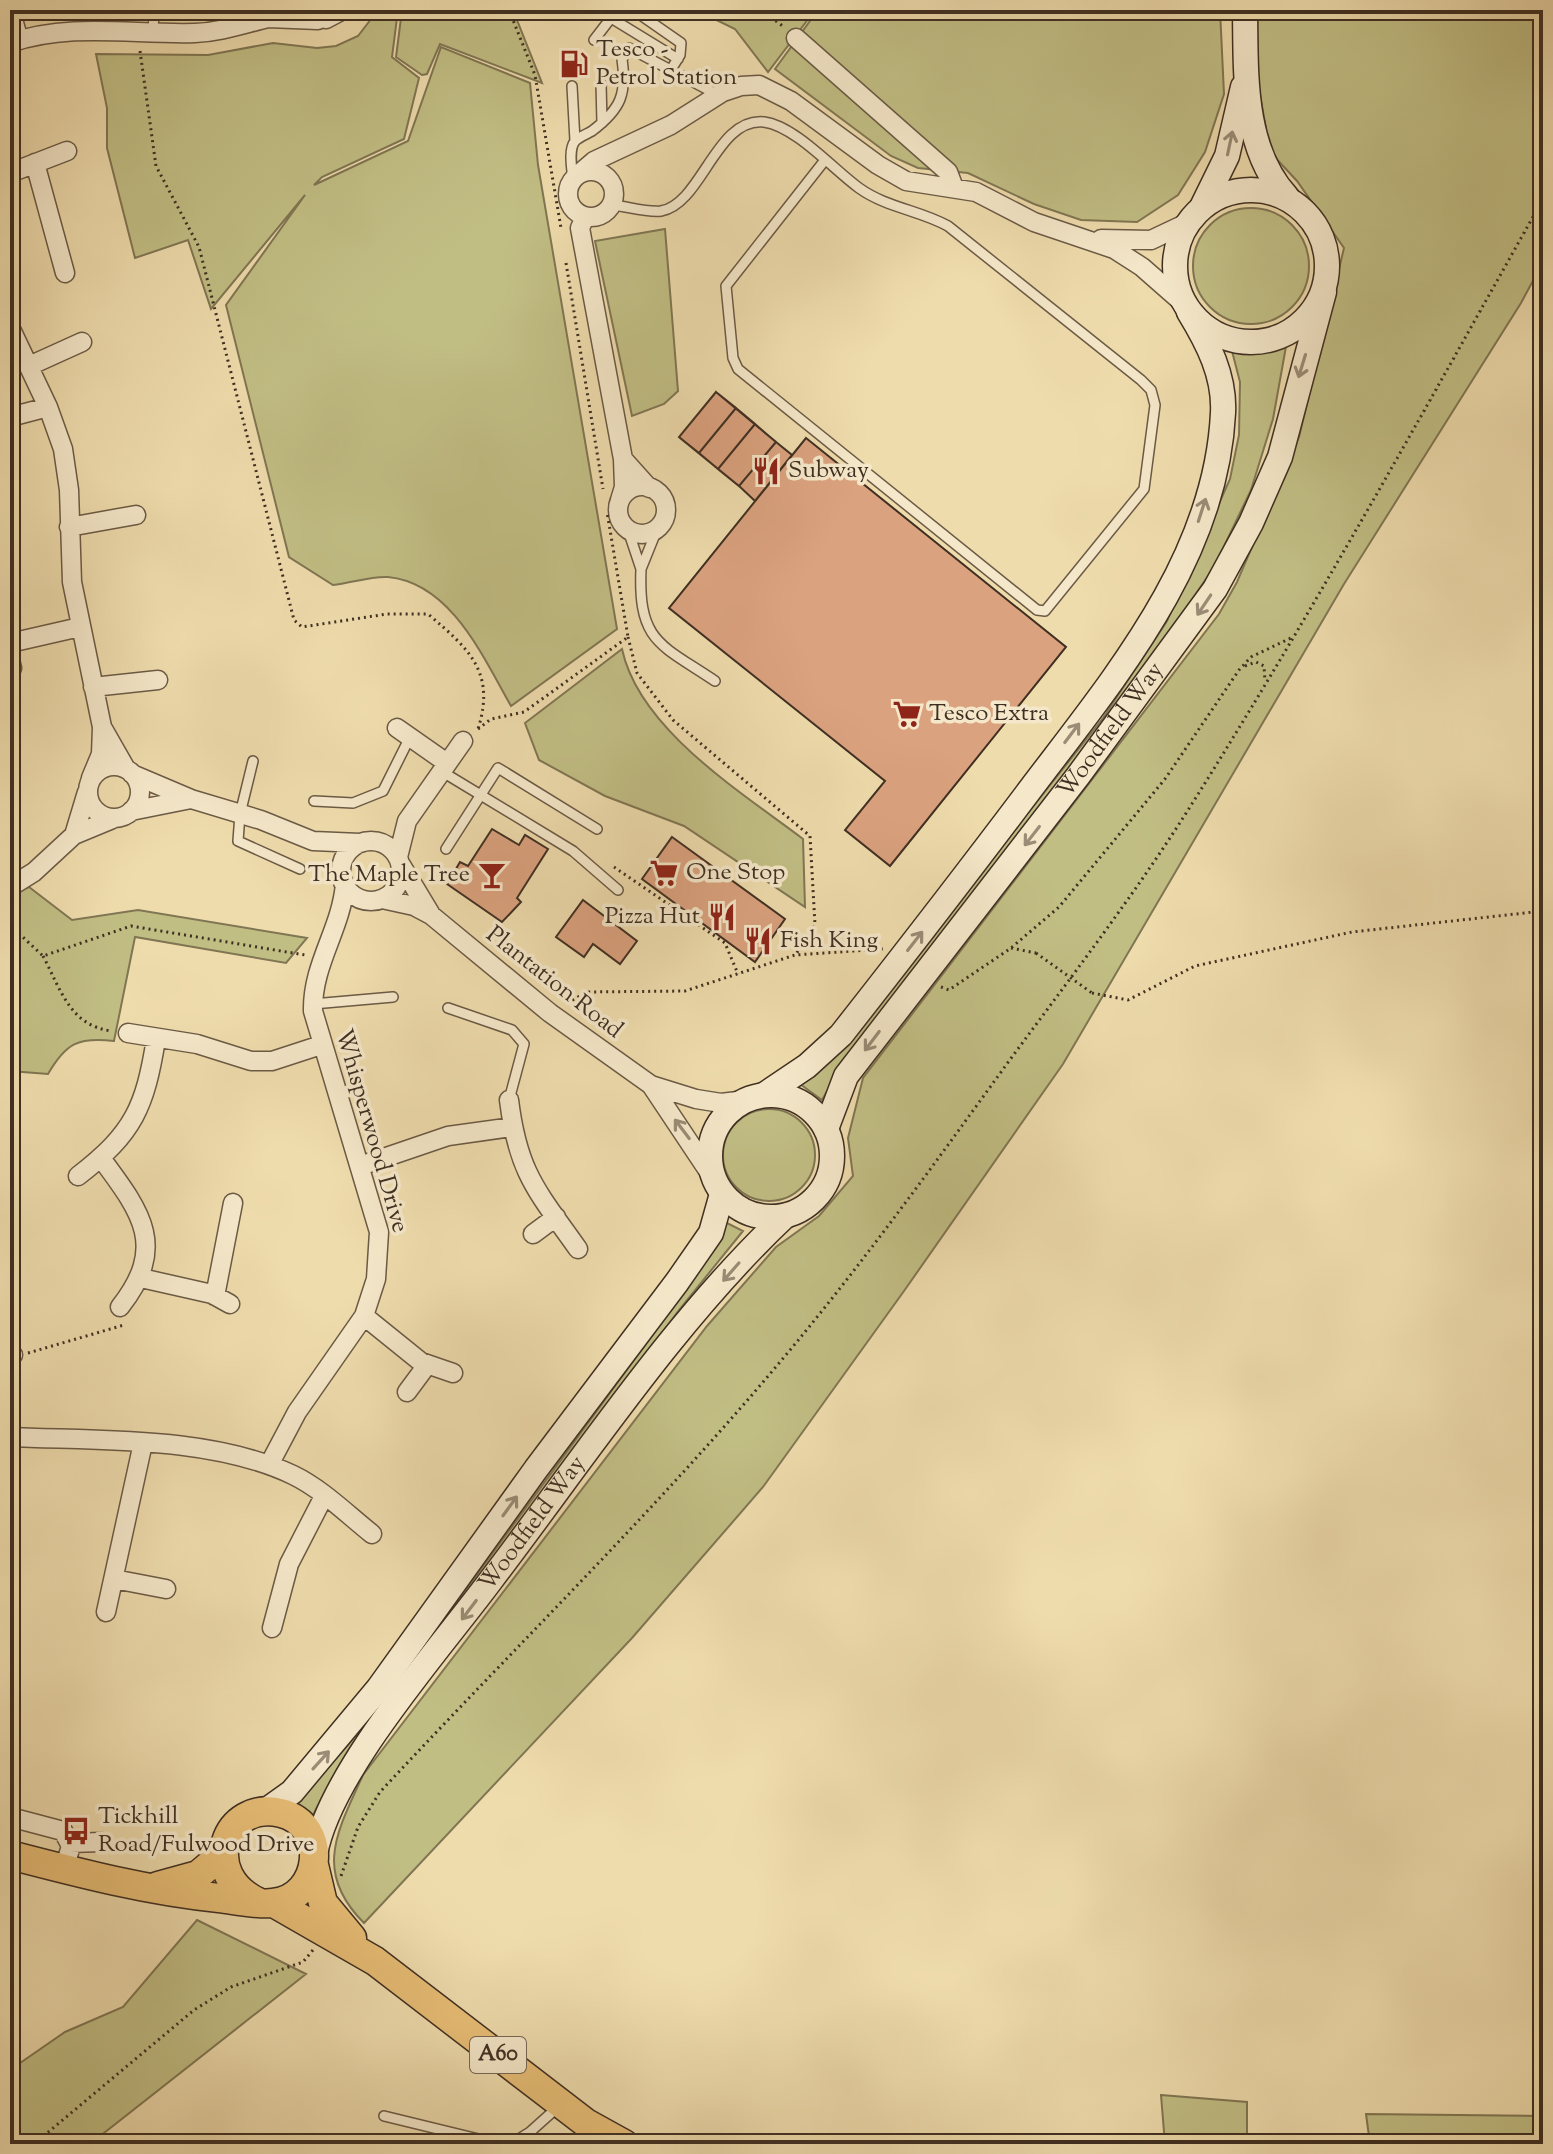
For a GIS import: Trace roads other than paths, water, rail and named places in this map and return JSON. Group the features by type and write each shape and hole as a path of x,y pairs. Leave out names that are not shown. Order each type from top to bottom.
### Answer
{"main road":[{"path":"145,1889 179,1883 198,1875 223,1854 236,1826 264,1812 281,1813 297,1821 310,1836 331,1927"},
{"path":"223,1854 230,1881 242,1895 331,1927"},
{"path":"10,1855 67,1856 145,1889 267,1903 301,1890 315,1860"},
{"name":"A60","path":"331,1927 562,2104 624,2144"}],"street":[{"path":"17,40 58,30 198,33 238,28 271,14 336,16 343,10"},
{"path":"626,148 614,163 612,196 601,216 585,217 576,213 568,199 576,176 594,161 626,148 718,95 741,86 769,89 906,181 976,192 1034,222 1114,249 1142,267 1212,332 1237,342 1258,343 1284,336 1310,315 1324,292 1328,260 1322,233 1271,180 1261,161 1246,76 1245,10"},
{"path":"796,38 948,172 954,188"},
{"path":"1186,308 1175,281 1176,247 1227,156 1246,76"},
{"path":"10,173 67,151"},
{"path":"35,163 65,273"},
{"path":"576,176 603,174 612,196"},
{"path":"1078,238 1151,240 1195,214 1217,196 1243,189 1261,189 1287,197"},
{"path":"585,217 580,228 623,459 624,487 610,504"},
{"name":"Woodfield Way","path":"826,1129 846,1076 1078,776 1215,589 1251,523 1280,457 1324,292"},
{"name":"Woodfield Way","path":"755,1098 807,1066 841,1035 1130,656 1184,560 1219,453 1224,410 1217,365 1186,308"},
{"path":"10,327 48,407 63,449 69,490 72,582 102,727 101,754 74,835"},
{"path":"29,366 82,342"},
{"path":"10,417 48,407"},
{"path":"610,504 628,530 643,534 658,527 665,507 660,495 649,488 623,459"},
{"path":"610,504 628,491 649,488"},
{"path":"69,527 136,515"},
{"path":"10,643 80,627"},
{"path":"93,687 158,680"},
{"path":"102,727 140,791 124,814"},
{"path":"403,734 444,767"},
{"path":"313,841 360,899 377,900 397,886 407,821 463,741"},
{"path":"89,786 104,767 129,771 191,799 313,841 366,842 388,846 399,861"},
{"path":"89,786 95,810 124,814"},
{"path":"10,887 34,872 74,835 124,814 191,799"},
{"path":"343,880 345,858 366,842 407,821"},
{"name":"Plantation Road","path":"399,861 431,915"},
{"name":"Whisperwood Drive","path":"269,1465 297,1412 364,1316 376,1279 379,1232 321,1045 313,1005 315,974 337,928 343,880"},
{"name":"Plantation Road","path":"377,900 414,906 431,915 550,1013 651,1085 721,1103 755,1098"},
{"name":"Whisperwood Drive","path":"337,928 377,900"},
{"path":"128,1033 197,1044 251,1061 272,1061 321,1045"},
{"path":"78,1176 101,1158 142,1106 156,1039"},
{"name":"Plantation Road","path":"651,1085 717,1184"},
{"path":"785,1097 805,1105 826,1129 832,1150 831,1171 820,1193 804,1208 785,1216 751,1214 717,1184 713,1137 721,1121 755,1098 785,1097"},
{"path":"509,1100 512,1127 526,1174 578,1249"},
{"path":"360,1166 448,1136 512,1127"},
{"path":"101,1158 143,1221 147,1236 141,1278 120,1307"},
{"name":"Woodfield Way","path":"264,1812 301,1782 378,1689 536,1469 677,1282 711,1233 717,1184"},
{"path":"141,1278 223,1300 233,1203"},
{"name":"Woodfield Way","path":"315,1860 325,1819 384,1723 644,1378 731,1272 785,1216"},
{"path":"533,1234 556,1217"},
{"path":"364,1316 427,1365 453,1373"},
{"path":"407,1392 427,1365"},
{"path":"10,1437 143,1443 247,1458 296,1477 372,1534"},
{"path":"106,1612 143,1443"},
{"path":"272,1628 289,1564 324,1496"},
{"path":"114,1579 166,1589"},
{"path":"10,1817 63,1831 67,1856 102,1842"}],"lane":[{"path":"15,10 17,40"},
{"path":"145,32 154,10"},
{"path":"594,40 614,14 635,11 681,43 675,64"},
{"path":"611,18 718,95"},
{"path":"575,141 602,123 623,95 626,85 622,59 629,48 675,64"},
{"path":"601,83 602,123"},
{"path":"572,86 575,141 571,150 576,176"},
{"path":"612,196 661,211 680,200 736,130 749,123 779,126 825,160 883,203 931,216 948,226 1151,390 1155,405 1144,489 1045,611 1037,610 738,369 733,358 726,286 825,160"},
{"path":"641,569 658,527"},
{"path":"628,530 641,569 642,613 651,634 715,681"},
{"path":"314,801 353,803 383,791 403,734"},
{"path":"253,761 240,814 238,841 300,869"},
{"path":"444,767 480,795 573,851 618,890"},
{"path":"446,849 498,768 597,829"},
{"path":"313,1005 393,997"},
{"path":"448,1008 512,1030 524,1044 509,1100"},
{"path":"511,2144 562,2104"},
{"path":"384,2116 499,2144"}],"place":[{"name":"Tesco - Petrol Station","path":"574,64"},
{"name":"Subway","path":"766,471"},
{"name":"Tesco Extra","path":"907,714"},
{"name":"One Stop","path":"664,873"},
{"name":"The Maple Tree","path":"492,875"},
{"name":"Pizza Hut","path":"722,917"},
{"name":"Fish King","path":"758,941"},
{"name":"Tickhill Road/Fulwood Drive","path":"76,1831"}]}
